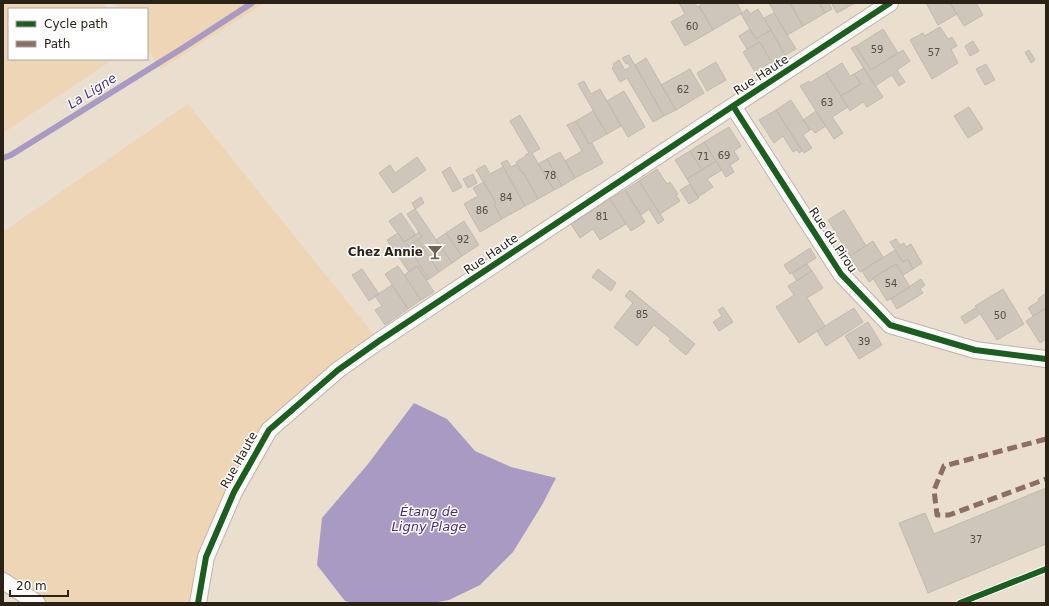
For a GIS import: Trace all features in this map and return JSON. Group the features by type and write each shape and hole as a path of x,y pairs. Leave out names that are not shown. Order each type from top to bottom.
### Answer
{"street":[{"name":"Rue Haute","path":"198,603 206,557 234,492 269,430 338,370 373,345 890,3"},
{"name":"Rue du Pirou","path":"733,106 841,274 890,324 975,350 1046,359"},
{"path":"3,581 37,603"}],"shaded area":[{"path":"3,3 103,3 106,8 8,8 8,60 112,60 3,133"},
{"path":"114,3 264,3 161,69 148,50 148,8 118,8"},
{"path":"188,104 379,341 269,430 234,492 198,603 37,603 3,581 3,232"}],"water":[{"name":"Étang de Ligny Plage","path":"414,403 447,419 475,451 511,467 556,478 542,505 513,552 480,585 449,600 432,603 353,603 345,601 317,565 322,518 368,464"}],"building":[{"path":"679,3 695,3 697,7 699,6 713,30 685,46 671,22 685,14"},
{"path":"704,3 737,3 742,13 713,30 699,6"},
{"path":"769,3 790,3 803,26 787,35"},
{"path":"819,3 825,13 803,26 790,4"},
{"path":"819,3 829,3 832,9 825,13"},
{"path":"831,3 855,3 837,13"},
{"path":"926,3 950,3 957,14 938,25"},
{"path":"950,3 976,3 983,15 964,26"},
{"path":"747,9 750,14 758,9 771,30 756,39 741,14"},
{"path":"774,13 796,49 785,55 764,18"},
{"path":"940,27 948,39 952,37 957,46 951,49 958,63 932,79 910,40 923,33 924,36"},
{"path":"750,29 756,39 771,30 785,55 772,63 760,42 747,49 739,36"},
{"path":"883,29 898,53 871,70 856,46"},
{"path":"973,41 979,51 970,56 965,46"},
{"path":"760,42 771,62 755,72 743,52"},
{"path":"855,46 871,70 903,50 910,61 897,70 905,82 899,86 892,75 875,86 851,48"},
{"path":"1029,50 1035,60 1031,63 1025,52"},
{"path":"629,55 664,116 653,122 627,78 620,82 612,68 614,66 613,64 619,60 625,70 630,67 622,58"},
{"path":"646,58 676,110 664,116 635,65"},
{"path":"716,62 726,80 707,91 697,73"},
{"path":"842,63 850,76 854,74 861,84 841,96 826,73"},
{"path":"986,64 995,80 985,85 976,69"},
{"path":"864,68 883,97 867,107 863,102 850,111 841,96 861,84 854,74"},
{"path":"690,69 704,93 676,110 661,85"},
{"path":"826,73 848,107 832,117 843,133 834,139 800,86 809,81 810,83"},
{"path":"584,81 591,94 600,89 621,126 607,134 578,84"},
{"path":"624,91 645,127 628,137 607,101"},
{"path":"791,100 810,130 803,135 812,148 804,153 776,110"},
{"path":"969,107 983,129 968,138 954,116"},
{"path":"776,110 802,151 799,153 797,150 793,152 783,136 774,143 759,120"},
{"path":"593,111 607,134 589,144 576,121"},
{"path":"816,111 826,126 815,133 812,129 810,130 803,120"},
{"path":"520,115 540,149 532,153 554,190 538,199 516,162 529,153 510,121"},
{"path":"576,121 589,144 592,143 603,163 575,178 565,161 582,151 567,125"},
{"path":"729,127 741,146 734,151 739,159 730,165 734,172 726,177 704,142"},
{"path":"704,142 716,161 702,170 690,151"},
{"path":"690,151 702,170 687,179 675,160"},
{"path":"560,152 575,178 562,186 547,159"},
{"path":"417,157 426,170 393,193 379,173 390,165 395,173"},
{"path":"547,159 562,186 554,190 538,164"},
{"path":"507,160 511,167 517,164 538,199 525,206 501,163"},
{"path":"716,161 722,170 707,179 713,187 698,197 687,179"},
{"path":"485,165 490,174 503,167 525,206 502,219 494,205 496,203 476,170"},
{"path":"450,167 462,187 453,192 442,172"},
{"path":"657,169 667,184 670,182 678,194 676,195 680,201 660,214 639,181"},
{"path":"473,174 477,183 468,188 463,179"},
{"path":"639,181 664,220 658,224 649,209 641,215 625,190"},
{"path":"484,182 496,203 494,205 502,219 480,232 464,204 478,196 473,188"},
{"path":"690,184 699,198 689,204 680,190"},
{"path":"625,190 645,222 631,231 610,199"},
{"path":"421,197 424,203 415,209 412,203"},
{"path":"610,199 626,224 600,240 593,229 580,238 571,224"},
{"name":"Chez Annie","path":"415,209 452,263 439,272 418,240 422,237 407,214"},
{"path":"844,210 866,246 850,256 828,220"},
{"path":"401,213 416,235 404,242 389,221"},
{"path":"464,221 479,245 462,256 446,233"},
{"path":"419,232 422,237 408,247 429,279 427,280 417,266 409,272 387,240 398,233 404,242"},
{"path":"446,233 462,256 452,263 436,240"},
{"path":"896,239 900,245 904,243 906,247 911,244 922,263 913,269 908,259 903,262 890,242"},
{"path":"418,240 439,272 429,279 408,247"},
{"path":"873,241 883,257 860,272 850,256"},
{"path":"810,248 816,258 790,274 784,265"},
{"path":"895,250 903,262 908,259 913,269 903,275 896,264 869,282 862,271"},
{"path":"807,264 812,271 797,281 792,273"},
{"path":"896,264 910,287 887,301 873,278"},
{"path":"398,266 421,300 408,309 385,274"},
{"path":"417,266 434,292 421,300 404,275"},
{"path":"362,269 379,294 369,301 352,275"},
{"path":"598,269 616,283 611,291 592,277"},
{"path":"812,271 823,288 807,298 825,326 799,343 776,307 794,295 788,286"},
{"path":"921,279 925,285 920,289 923,293 897,309 891,299"},
{"path":"392,285 408,309 385,325 375,310 382,306 375,296"},
{"path":"1003,289 1024,324 997,340 975,306"},
{"path":"630,290 695,344 686,355 669,341 671,339 654,325 637,346 614,327 633,303 625,296"},
{"path":"1046,293 1046,308 1033,316 1028,308 1039,301 1038,299"},
{"path":"723,307 733,322 719,331 713,322 722,316 718,310"},
{"path":"854,308 863,322 826,346 817,331"},
{"path":"975,308 979,315 965,324 961,317"},
{"path":"1044,309 1046,312 1046,339 1040,343 1026,321"},
{"path":"868,322 882,345 859,359 845,336"},
{"path":"1046,488 1046,544 928,593 899,523 925,513 934,534"}],"waterway":[{"name":"La Ligne","path":"3,158 11,155 252,3"}],"marked path":[{"path":"1046,439 944,466 934,490 937,515 949,515 1046,479"}],"cycle path":[{"path":"198,603 206,557 234,492 269,430 338,370 379,341 890,3"},
{"path":"733,106 841,274 890,325 975,350 1046,359"},
{"path":"960,603 1046,569"}],"place":[{"name":"Chez Annie","path":"435,252"}]}
